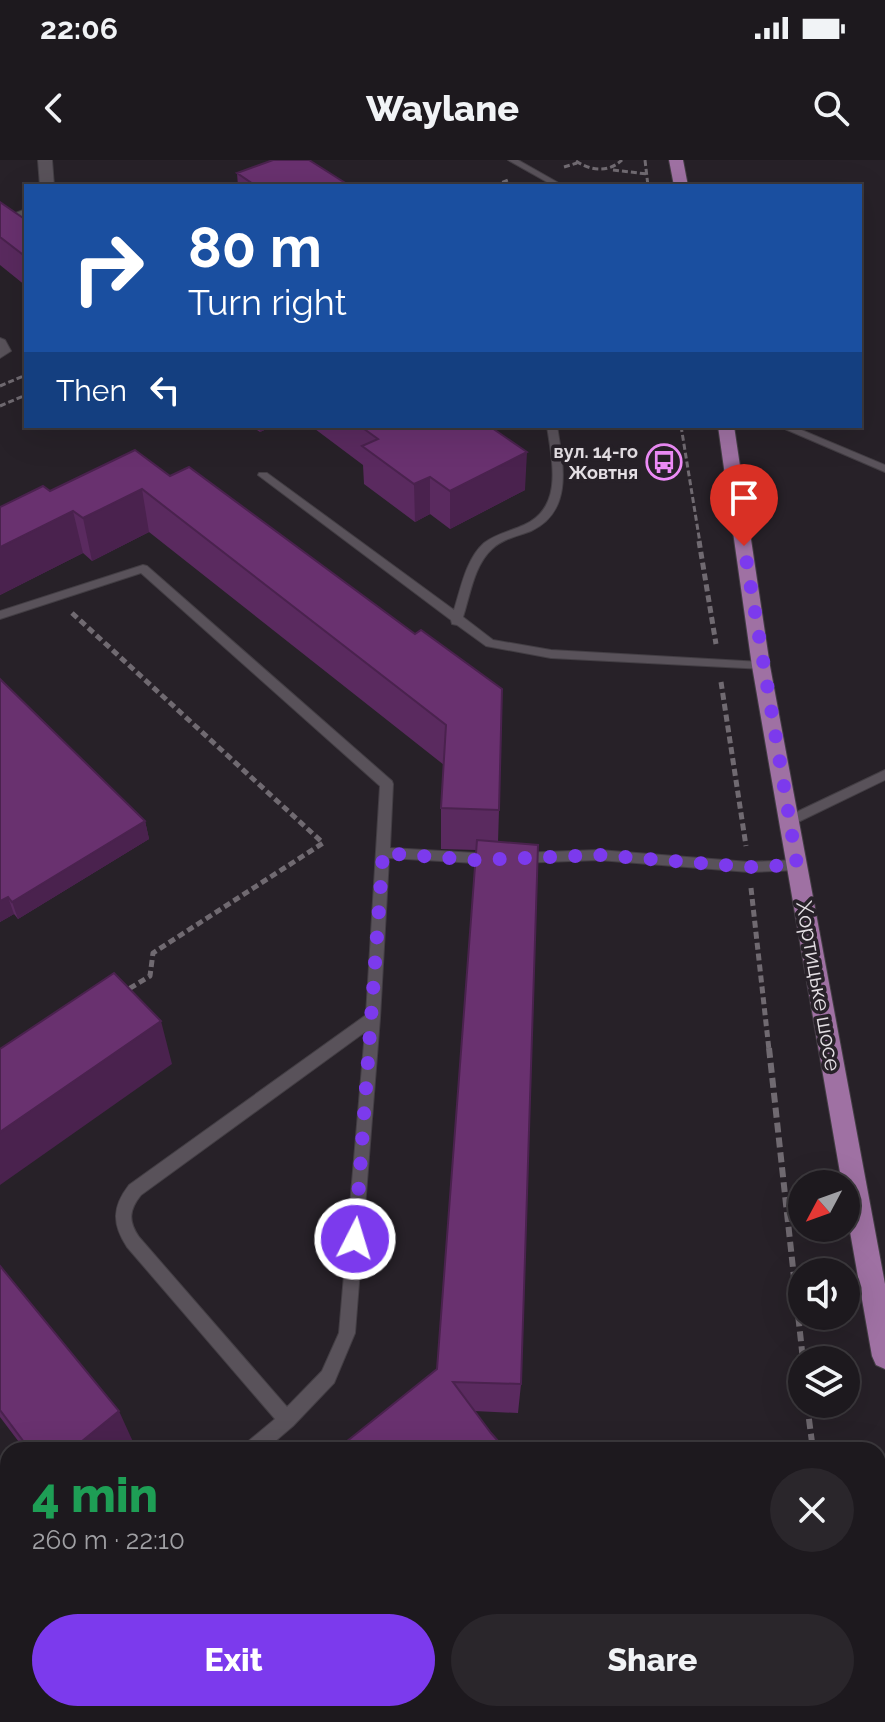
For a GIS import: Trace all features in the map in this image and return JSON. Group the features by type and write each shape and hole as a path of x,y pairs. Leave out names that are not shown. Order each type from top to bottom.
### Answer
{"main road":[{"path":"676,160 681,184"},
{"name":"Хортицьке шосе","path":"726,428 761,666 885,1356"}],"street":[{"path":"45,160 47,184"},
{"path":"0,224 24,214"},
{"path":"0,343 3,351 0,353"}],"lane":[{"path":"512,160 556,184"},
{"path":"456,621 479,557 488,546 534,525 552,508 561,487 552,428"},
{"path":"788,428 885,469"},
{"path":"263,475 456,621 490,643 527,651 761,666"},
{"path":"0,615 143,569 387,784 373,1018 347,1333 328,1377 287,1420 261,1442"},
{"path":"789,821 885,775"},
{"path":"383,853 474,860 599,855 749,867 797,865"},
{"path":"287,1420 133,1242 121,1226 122,1204 135,1190 373,1018"}],"path":[{"path":"575,160 584,167 647,174"},
{"path":"606,169 617,167 622,160"},
{"path":"645,160 648,184"},
{"path":"0,386 24,376"},
{"path":"0,406 24,396"},
{"path":"55,597 323,843 153,953 150,976 125,991"},
{"path":"809,1418 812,1442"}],"building":[{"path":"273,160 309,160 347,184 253,184 237,173"},
{"path":"0,202 24,219 24,255 0,237"},
{"path":"363,428 492,428 527,452 450,491 430,477 414,484 362,446 378,439"},
{"path":"135,450 170,476 189,467 415,634 421,630 502,689 499,810 441,808 446,725 142,489 83,518 73,511 0,547 0,507 43,486 50,491"},
{"path":"0,679 145,821 12,902 8,897 0,901"},
{"path":"477,840 538,845 521,1384 453,1382 499,1442 346,1442 437,1369"},
{"path":"114,973 161,1021 0,1132 0,1049"},
{"path":"0,1266 119,1411 81,1442 24,1442 0,1410"}],"place":[{"name":"вул. 14-го Жовтня","path":"664,462"}],"route":[{"path":"355,1239 383,853 474,860 599,855 749,867 797,865 761,666 744,546"}]}
